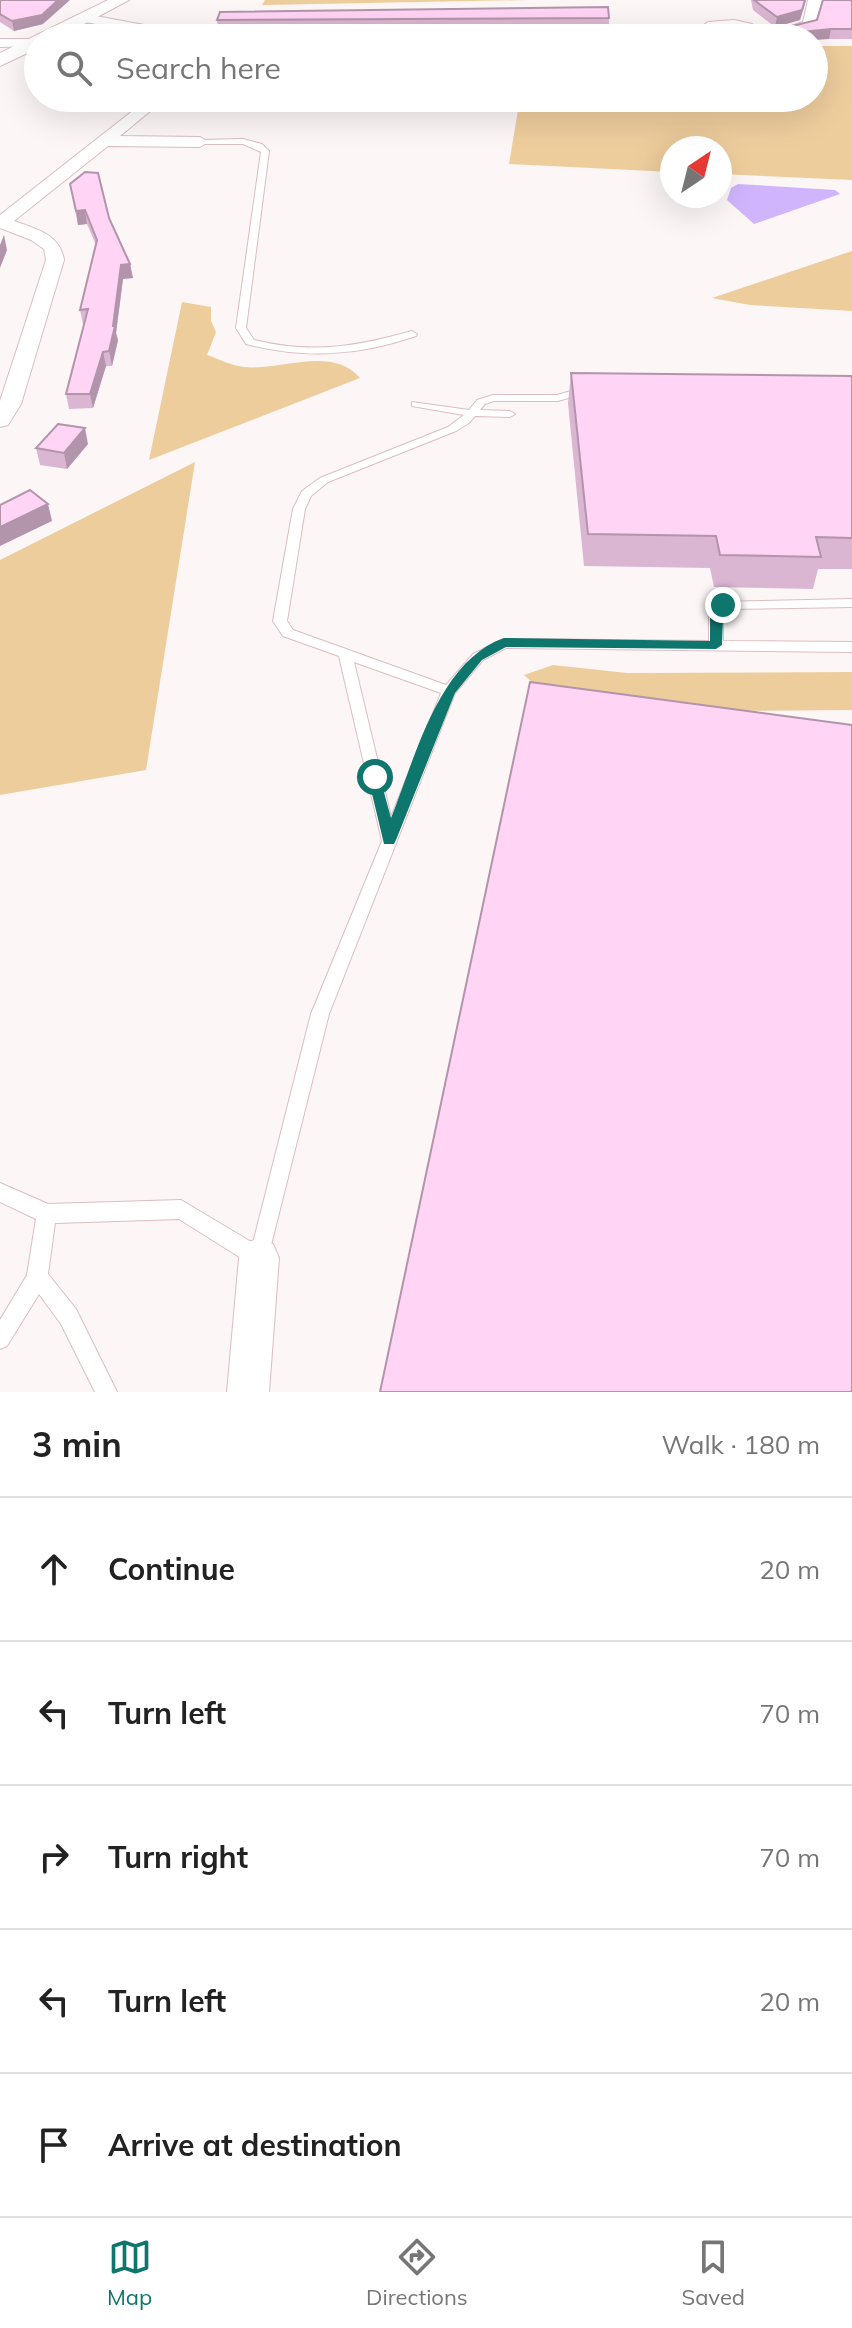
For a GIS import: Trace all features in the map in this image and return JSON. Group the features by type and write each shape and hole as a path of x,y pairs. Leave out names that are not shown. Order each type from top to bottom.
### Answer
{"street":[{"path":"73,24 121,0"},
{"path":"809,24 815,0"},
{"path":"85,18 118,24"},
{"path":"0,43 24,42"},
{"path":"0,60 24,48"},
{"path":"0,222 141,112"},
{"path":"106,141 200,142"},
{"path":"0,222 37,236 53,247 55,260 10,404 0,420"},
{"path":"248,1392 259,1258"}],"lane":[{"path":"200,142 250,141 259,144 265,151 241,328 250,342 274,349 342,353 377,348 412,334"},
{"path":"449,691 288,633 280,621 299,509 306,494 324,480 452,429 465,421 481,402 493,398 558,398 596,389"},
{"path":"416,404 469,413 510,414"},
{"path":"716,645 716,617 723,605 852,603"},
{"path":"0,1192 47,1214 181,1209 259,1258 320,1014 449,691 478,657 504,643 852,647"},
{"path":"346,656 389,840"},
{"path":"0,1339 37,1278 47,1214"},
{"path":"37,1278 53,1292 68,1314 106,1392"}],"shaded area":[{"path":"265,0 529,0 262,5"},
{"path":"828,46 852,46 852,180 732,175 732,136 660,136 660,171 509,164 518,112 828,112"},
{"path":"738,184 835,190 840,194 754,224 732,204 732,187"},
{"path":"852,251 852,311 750,305 712,298"},
{"path":"182,302 211,307 211,321 216,332 207,355 244,367 321,361 335,363 348,368 360,378 149,460"},
{"path":"195,462 146,770 0,795 0,560"},
{"path":"553,665 627,673 852,672 852,710 632,712 542,691 524,675"}],"building":[{"path":"0,0 58,0 42,15 12,21 0,14"},
{"path":"754,0 805,0 802,10 777,17"},
{"path":"823,0 852,0 852,29 828,29 828,24 800,24 817,20"},
{"path":"608,7 609,18 217,20 220,12"},
{"path":"85,172 98,173 109,218 130,264 121,265 115,326 109,351 103,352 90,394 66,394 88,309 80,310 97,240 85,210 76,211 70,184"},
{"path":"571,373 852,376 852,538 816,537 821,557 720,555 716,536 588,534"},
{"path":"58,424 85,428 64,453 36,448"},
{"path":"30,490 48,504 0,527 0,505"},
{"path":"530,682 852,725 852,1392 380,1392"}],"route":[{"path":"375,777 389,840 449,691 478,657 504,643 716,645 716,617 723,605"}]}
